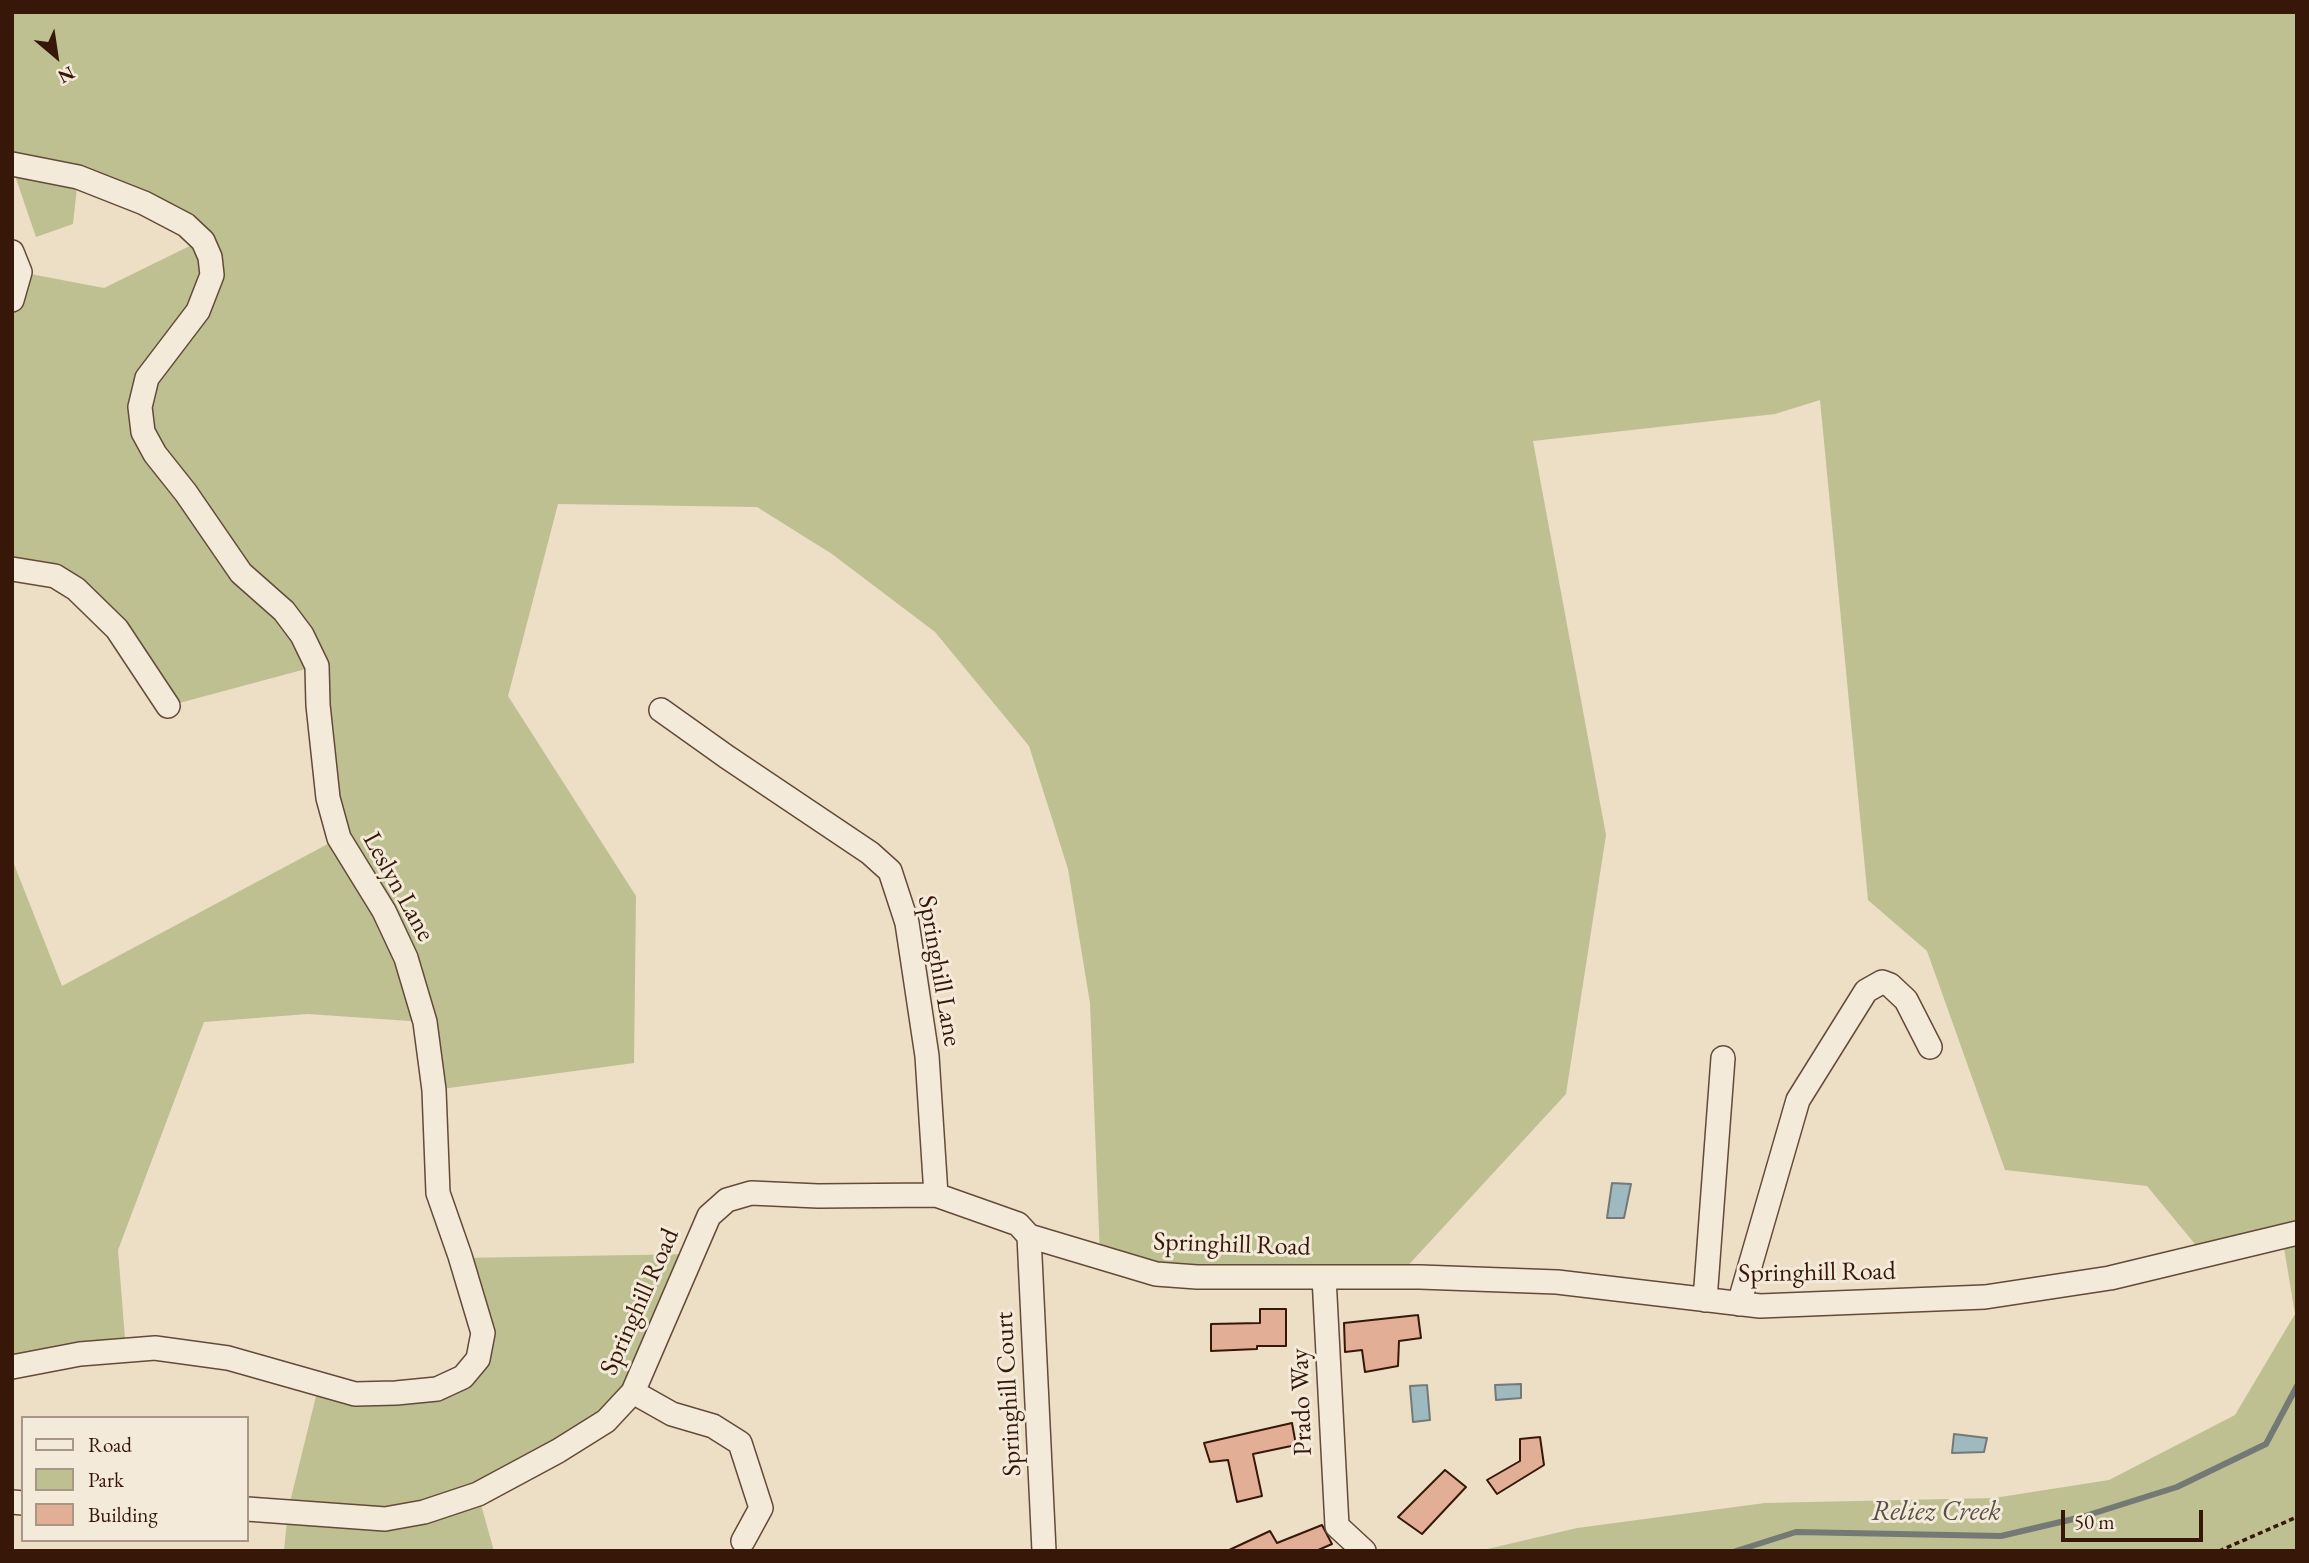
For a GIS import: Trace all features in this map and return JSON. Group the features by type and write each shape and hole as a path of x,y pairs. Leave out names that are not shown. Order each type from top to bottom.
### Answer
{"street":[{"name":"Leslyn Lane","path":"12,164 78,177 144,204 186,225 203,241 210,257 212,275 198,311 147,379 140,407 143,432 155,454 186,493 241,573 284,611 302,635 317,666 318,705 328,799 339,838 384,911 406,958 425,1022 434,1090 438,1192 482,1333 478,1359 463,1377 437,1389 396,1393 355,1394 228,1358 155,1348 80,1354 12,1367"},
{"path":"12,252 20,272 12,300"},
{"path":"12,569 55,576 76,589 117,629 168,706"},
{"name":"Springhill Lane","path":"661,710 870,853 890,871 907,923 925,1043 936,1195"},
{"path":"1739,1304 1798,1100 1866,991 1882,982 1890,985 1906,1000 1930,1047"},
{"path":"1705,1300 1723,1058"},
{"name":"Springhill Road","path":"248,1509 385,1519 424,1513 478,1494 558,1451 606,1421 633,1392 709,1216 727,1200 751,1193 817,1196 936,1195 1018,1224 1029,1236 1156,1274 1196,1277 1420,1277 1557,1282 1760,1306 1985,1297 2110,1278 2297,1233"},
{"name":"Springhill Court","path":"1029,1236 1044,1551"},
{"name":"Prado Way","path":"1324,1277 1337,1526 1364,1551"},
{"path":"633,1392 671,1414 713,1426 740,1443 761,1508 743,1541"}],"path":[{"path":"2219,1551 2297,1517"}],"green space":[{"path":"12,12 2297,12 2297,1551 1479,1551 1577,1528 1765,1503 1994,1498 2109,1480 2235,1415 2295,1314 2282,1236 2204,1255 2147,1186 2005,1170 1927,951 1868,900 1820,400 1775,414 1533,441 1606,835 1566,1094 1391,1284 1197,1277 1100,1257 1090,1003 1068,869 1029,746 935,632 832,554 757,507 558,504 508,696 636,896 634,1063 434,1090 424,1022 308,1014 204,1022 118,1250 126,1351 17,1366 12,1348 12,859 62,986 339,838 317,666 168,706 76,589 12,569 12,300 20,272 104,288 202,240 78,178 73,224 36,237 12,167"},
{"path":"693,1254 633,1392 478,1494 494,1551 284,1551 288,1510 319,1384 436,1389 478,1359 460,1258"}],"water":[{"path":"1612,1183 1631,1184 1624,1218 1607,1218"},
{"path":"1521,1384 1521,1398 1496,1400 1495,1385"},
{"path":"1427,1385 1430,1420 1413,1422 1410,1386"},
{"path":"1954,1434 1987,1438 1984,1452 1952,1453"}],"building":[{"path":"1260,1309 1286,1309 1286,1346 1211,1351 1211,1324 1260,1323"},
{"path":"1418,1315 1421,1338 1399,1341 1398,1366 1365,1372 1362,1350 1345,1352 1344,1323"},
{"path":"1292,1423 1296,1445 1253,1454 1262,1496 1237,1502 1228,1460 1210,1462 1204,1443"},
{"path":"1540,1437 1544,1465 1497,1494 1487,1480 1520,1461 1520,1439"},
{"path":"1445,1470 1466,1487 1422,1534 1398,1517"},
{"path":"1322,1525 1332,1544 1316,1551 1227,1551 1270,1531 1277,1543"}],"waterway":[{"name":"Reliez Creek","path":"1736,1551 1796,1532 2001,1536 2082,1517 2177,1487 2266,1444 2297,1386"}]}
